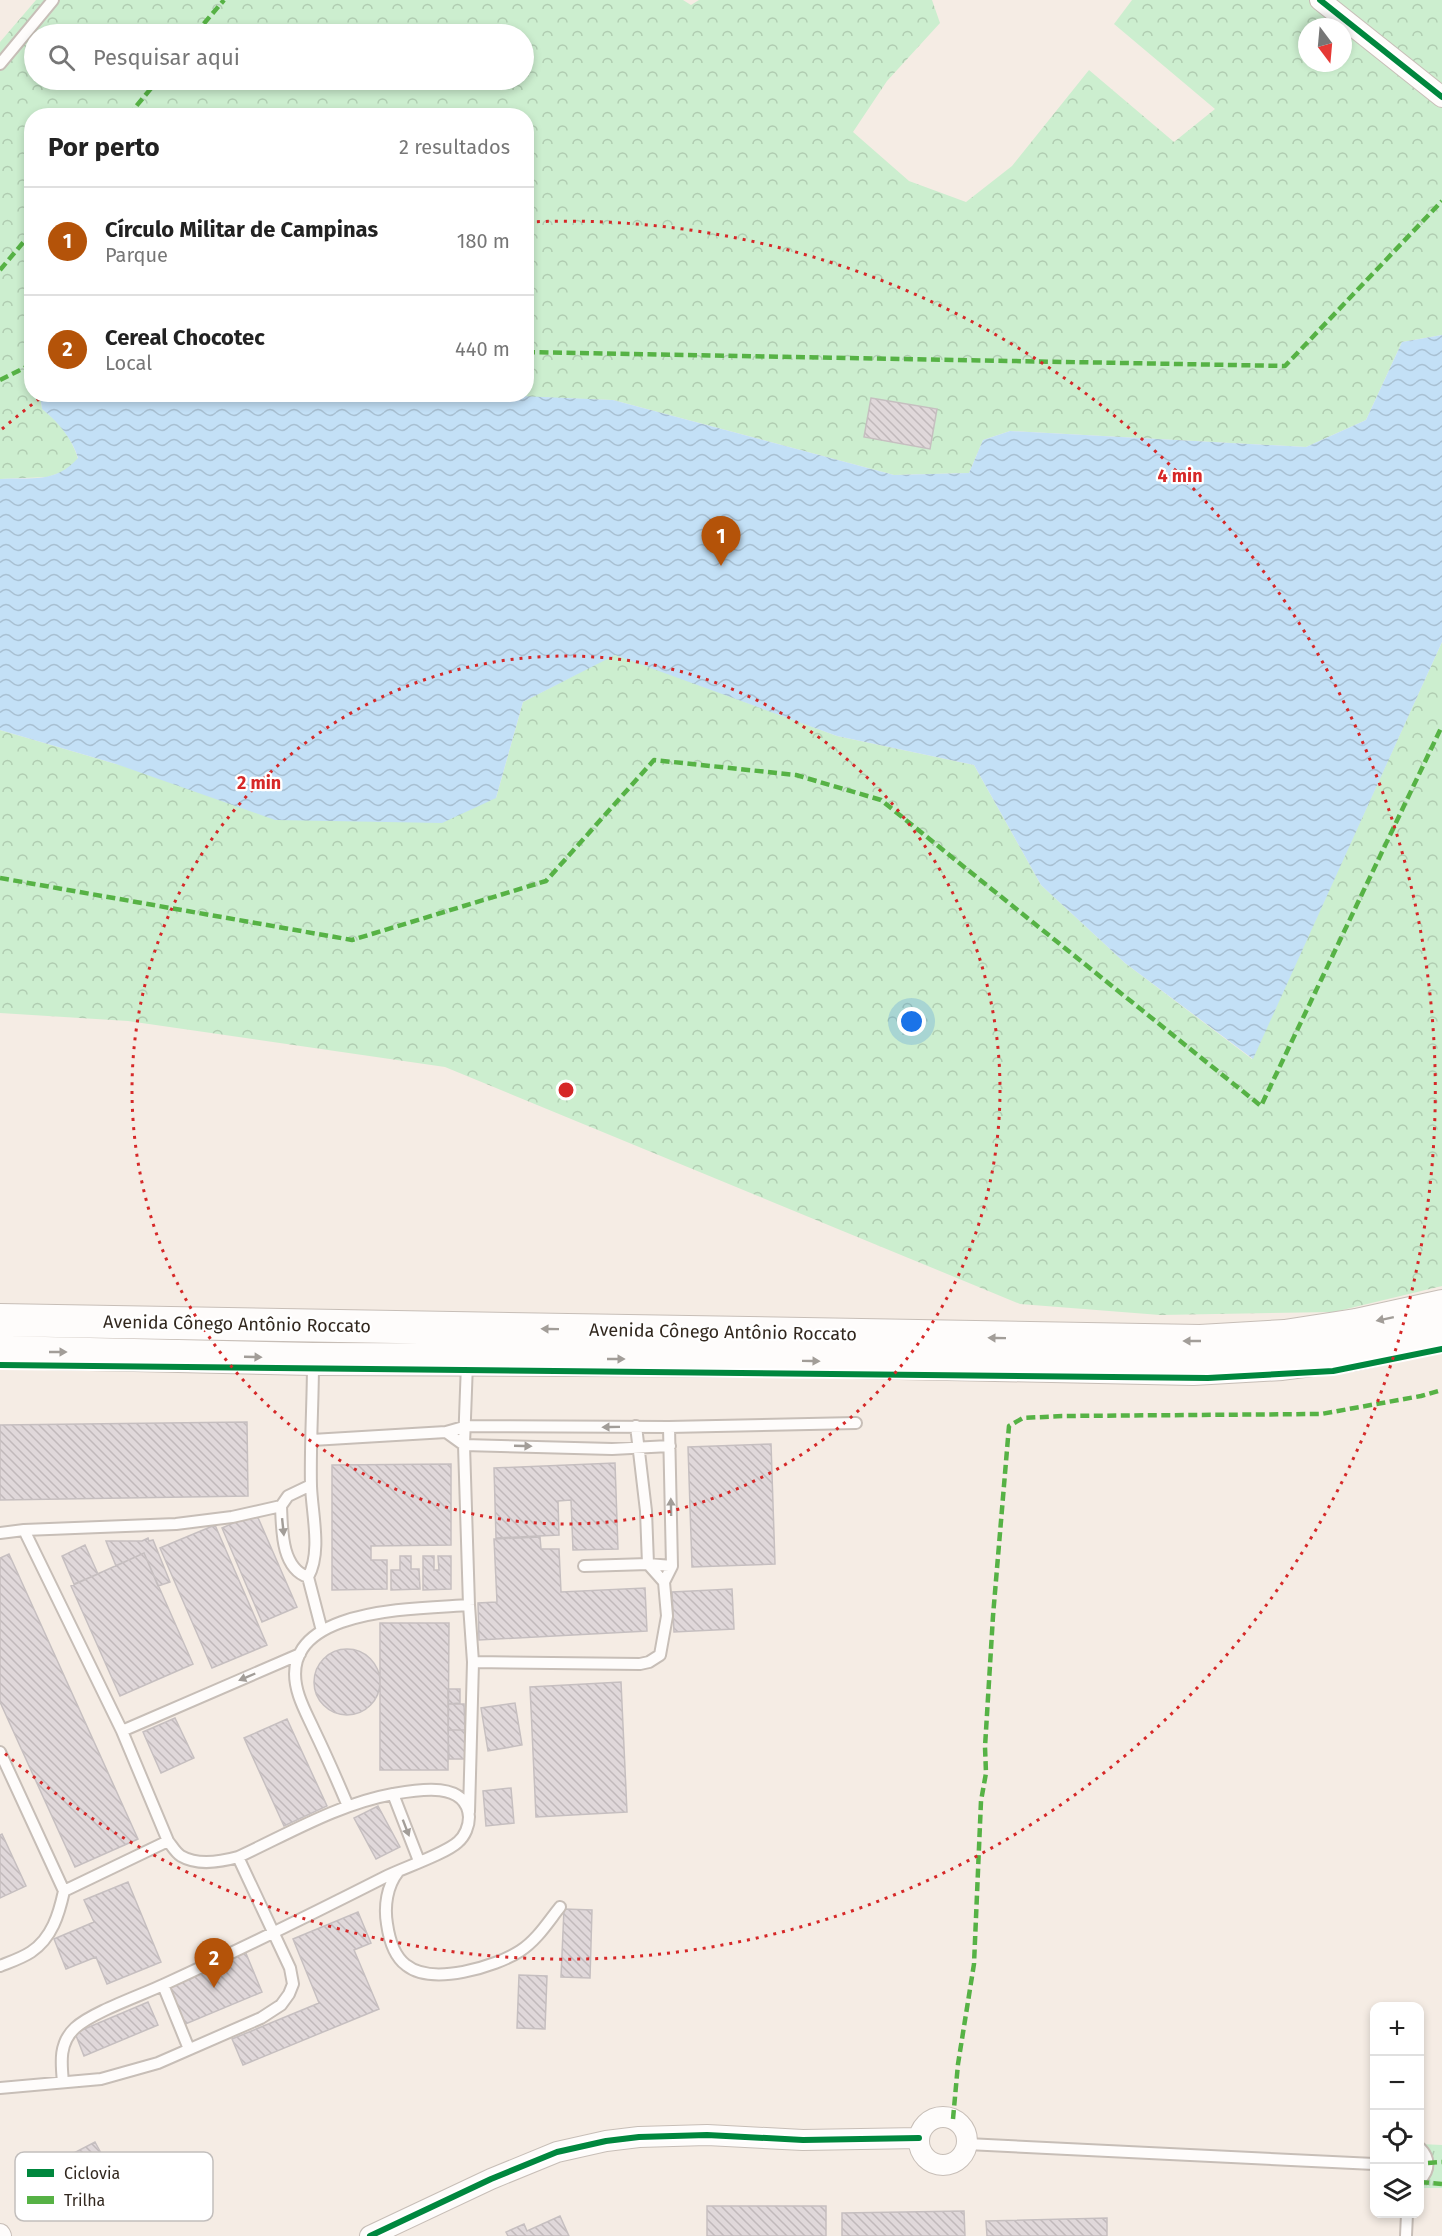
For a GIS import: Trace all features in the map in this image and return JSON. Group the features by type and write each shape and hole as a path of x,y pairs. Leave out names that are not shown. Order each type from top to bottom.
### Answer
{"main road":[{"name":"Avenida Cônego Antônio Roccato","path":"0,1320 1200,1341 1309,1332 1356,1325 1442,1306"},
{"name":"Avenida Cônego Antônio Roccato","path":"0,1352 313,1359 782,1360 1192,1369 1282,1364 1352,1355 1442,1335"}],"street":[{"path":"1320,0 1442,97"},
{"path":"944,2117 960,2123 967,2136 967,2144 961,2157 955,2162 940,2165 927,2159 919,2146 919,2138 927,2122 944,2117"},
{"path":"370,2236 491,2179 556,2152 606,2141 639,2137 707,2135 802,2140 919,2138"}],"lane":[{"path":"33,24 53,0"},
{"path":"0,64 24,35"},
{"path":"313,1359 311,1485 314,1555 308,1577 322,1631"},
{"path":"63,2082 61,2055 65,2039 76,2027 104,2011 274,1934 400,1869 459,1842 465,1834 469,1815 473,1662 464,1445 467,1426 467,1360"},
{"path":"312,1440 446,1432 467,1426 669,1427 856,1423"},
{"path":"636,1426 646,1511 648,1564 664,1582"},
{"path":"473,1662 584,1664 649,1662 660,1655 667,1616 664,1582 672,1566 669,1427"},
{"path":"446,1432 464,1445 640,1448 670,1446"},
{"path":"308,1577 294,1570 288,1559 281,1506 288,1496 311,1485"},
{"path":"0,1533 176,1524 232,1517 281,1506"},
{"path":"24,1530 122,1731 168,1841 180,1856 197,1861 220,1862 238,1857 348,1806 393,1794 443,1790 460,1798 469,1815"},
{"path":"584,1566 648,1564 672,1566"},
{"path":"348,1806 299,1696 297,1669 300,1654 322,1631 337,1623 374,1613 469,1605"},
{"path":"122,1731 300,1654"},
{"path":"0,1752 64,1891 59,1915 46,1937 31,1952 0,1966"},
{"path":"393,1794 419,1861"},
{"path":"64,1891 168,1841"},
{"path":"0,2088 101,2079 158,2063 261,2018 281,2005 293,1984 290,1968 238,1857"},
{"path":"400,1869 391,1881 386,1900 389,1936 396,1953 406,1966 424,1973 444,1974 471,1970 520,1951 539,1934 560,1907"},
{"path":"163,1985 189,2049"},
{"path":"967,2144 1370,2164"},
{"path":"1424,2154 1428,2163 1424,2175"},
{"path":"1406,2236 1407,2218"}],"green space":[{"path":"36,0 683,0 691,5 699,0 932,0 940,23 887,81 853,132 909,181 966,202 1012,166 1089,70 1174,142 1215,109 1114,24 1132,0 1442,0 1442,335 1402,342 1366,420 1306,447 1010,431 983,440 969,473 894,475 613,400 534,397 534,108 24,108 24,402 41,402 42,409 64,431 78,459 67,470 48,477 0,479 0,42"},
{"path":"1442,642 1442,1286 1334,1312 1160,1315 1020,1304 445,1067 128,1021 0,1013 0,730 116,764 496,798 523,702 615,654 837,736 974,765 1041,885 1125,963 1252,1059"},
{"path":"1424,2144 1442,2145 1442,2188 1424,2188 1424,2181 1428,2177"}],"water":[{"path":"1442,335 1442,642 1253,1059 1125,963 1041,885 974,765 837,736 615,655 523,702 496,798 442,823 275,820 116,764 0,730 0,479 51,476 78,458 64,431 42,409 41,402 534,402 534,397 613,400 894,475 969,473 983,440 1010,431 1306,447 1366,420 1402,342"}],"building":[{"path":"871,398 937,409 930,449 864,437"},
{"path":"247,1422 248,1496 0,1500 0,1425"},
{"path":"771,1444 775,1564 692,1567 688,1447"},
{"path":"615,1463 618,1549 573,1550 571,1500 558,1501 559,1535 496,1538 494,1468"},
{"path":"451,1464 451,1545 371,1546 371,1560 387,1560 387,1589 332,1590 332,1465"},
{"path":"256,1513 297,1607 262,1622 222,1528"},
{"path":"215,1525 267,1645 212,1668 160,1548"},
{"path":"540,1537 541,1549 559,1549 561,1592 645,1588 647,1631 479,1640 478,1603 497,1602 494,1539"},
{"path":"148,1538 149,1541 153,1540 170,1582 158,1586 144,1553 116,1566 106,1541 142,1541"},
{"path":"85,1545 98,1574 74,1584 62,1556"},
{"path":"144,1553 193,1664 120,1696 71,1586"},
{"path":"9,1554 138,1839 75,1867 0,1702 0,1558"},
{"path":"400,1556 411,1556 411,1569 419,1569 420,1589 391,1590 391,1570 400,1570"},
{"path":"423,1556 434,1556 434,1570 439,1570 438,1556 451,1556 451,1589 423,1590"},
{"path":"732,1589 734,1629 674,1632 672,1592"},
{"path":"380,1623 449,1623 448,1770 380,1770"},
{"path":"347,1649 359,1652 370,1659 377,1670 380,1682 377,1694 370,1705 359,1712 347,1715 335,1712 324,1705 317,1694 314,1682 317,1670 324,1659 335,1652"},
{"path":"621,1682 627,1812 536,1817 530,1687"},
{"path":"448,1689 460,1689 460,1703 448,1704"},
{"path":"515,1703 522,1745 488,1751 481,1708"},
{"path":"448,1704 464,1704 465,1730 448,1730"},
{"path":"175,1718 194,1758 161,1773 143,1732"},
{"path":"287,1719 327,1806 284,1826 244,1738"},
{"path":"448,1730 465,1730 465,1759 449,1759"},
{"path":"511,1788 514,1823 486,1826 483,1791"},
{"path":"378,1806 400,1847 376,1859 354,1818"},
{"path":"2,1834 26,1886 0,1898 0,1835"},
{"path":"128,1882 161,1962 107,1984 96,1957 66,1969 54,1939 94,1922 84,1900"},
{"path":"564,1909 592,1910 590,1978 561,1977"},
{"path":"358,1912 371,1943 354,1950 379,2009 243,2065 232,2039 319,2003 293,1939"},
{"path":"245,1951 262,1992 183,2025 166,1984"},
{"path":"519,1975 547,1976 545,2029 517,2028"},
{"path":"148,2002 158,2025 84,2056 75,2033"},
{"path":"95,2142 100,2152 76,2152"},
{"path":"707,2206 826,2206 826,2236 707,2236"},
{"path":"964,2211 965,2236 842,2236 842,2213"},
{"path":"560,2216 569,2236 508,2236 506,2232 524,2224 527,2231"},
{"path":"1107,2218 1107,2236 987,2236 986,2221"}],"marked path":[{"path":"204,24 224,0"},
{"path":"135,108 150,90"},
{"path":"534,352 1285,366 1442,201"},
{"path":"0,270 24,242"},
{"path":"0,380 24,368"},
{"path":"0,878 352,940 546,881 654,760 796,775 881,800 1261,1106 1442,726"},
{"path":"953,2119 958,2064 974,1964 981,1801 986,1773 985,1747 993,1616 1009,1426 1023,1418 1062,1416 1321,1414 1442,1390"},
{"path":"1428,2163 1442,2162"},
{"path":"1424,2182 1442,2184"}],"cycle path":[{"path":"1320,0 1442,97"},
{"path":"0,1365 1208,1378 1333,1371 1442,1349"},
{"path":"370,2236 491,2179 557,2152 606,2141 639,2137 707,2135 803,2140 919,2138"}],"place":[{"name":"Círculo Militar de Campinas","path":"721,566"},
{"name":"Cereal Chocotec","path":"214,1988"}]}
